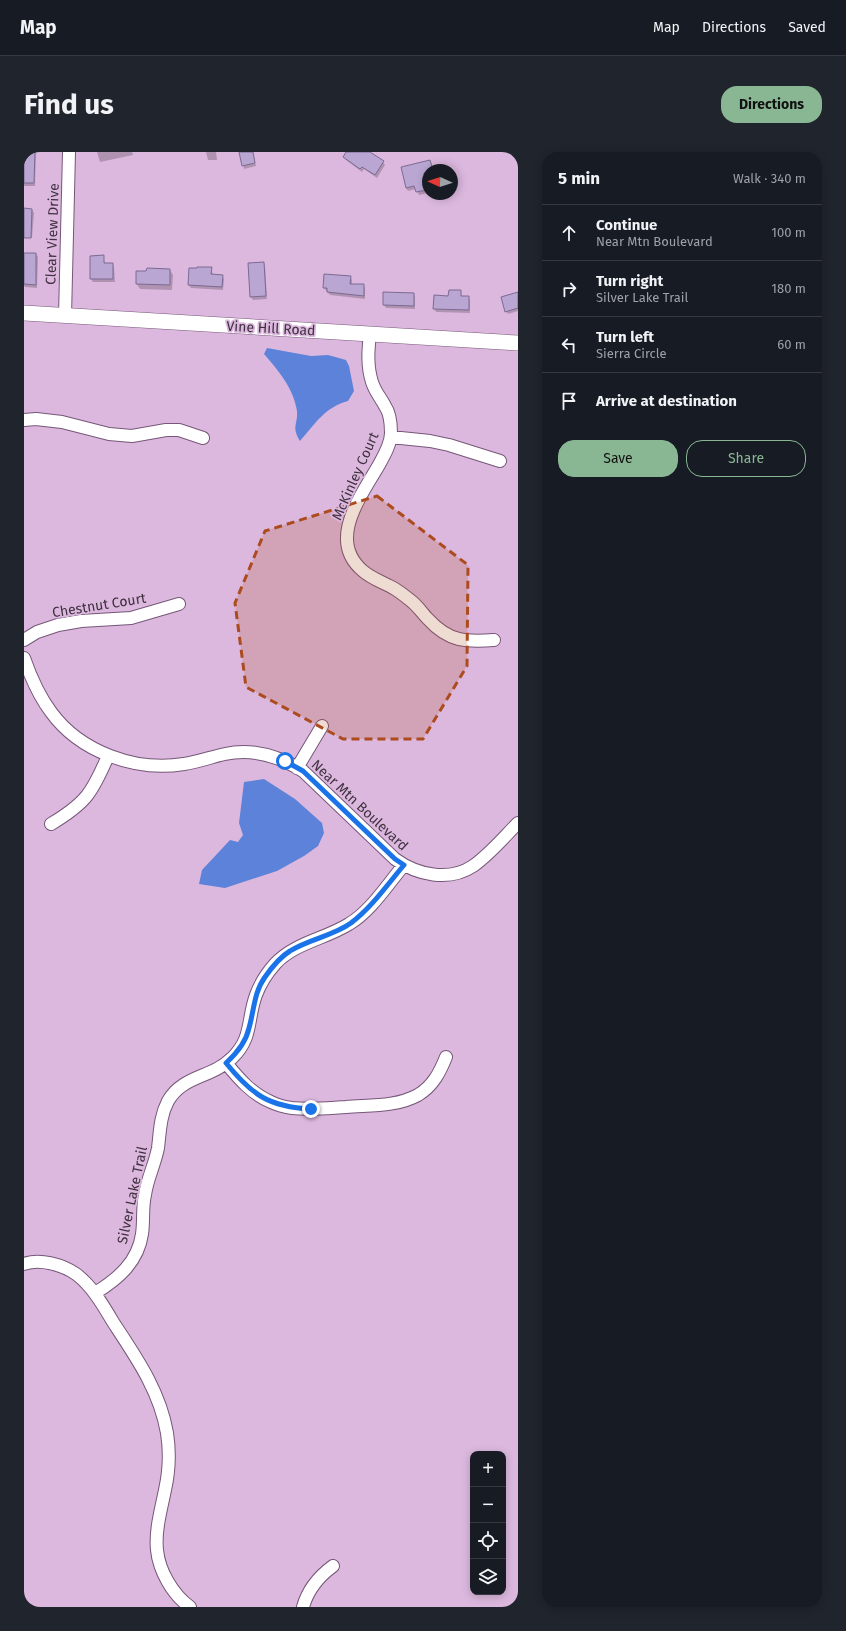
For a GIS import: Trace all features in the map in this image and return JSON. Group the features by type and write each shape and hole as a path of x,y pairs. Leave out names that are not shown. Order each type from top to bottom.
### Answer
{"street":[{"name":"Clear View Drive","path":"65,316 69,152"},
{"name":"Vine Hill Road","path":"24,313 518,343"},
{"name":"McKinley Court","path":"370,334 368,354 372,383 378,396 386,406 390,419 391,437 384,456 348,525 346,538 348,550 354,562 364,572 395,589 413,602 437,629 449,636 462,640 494,640"},
{"path":"24,420 36,419 62,422 109,434 132,436 166,430 179,430 203,438"},
{"path":"391,437 430,441 449,445 500,461"},
{"name":"Chestnut Court","path":"24,640 37,632 58,625 81,621 131,618 180,604"},
{"name":"Near Mtn Boulevard","path":"24,658 39,693 52,714 89,746 108,756 134,764 158,766 183,764 226,753 246,752 266,754 285,761 297,768 317,785 395,859 404,865 425,874 441,875 472,867 518,823"},
{"path":"297,768 322,726"},
{"path":"51,824 82,803 92,791 108,756"},
{"name":"Silver Lake Trail","path":"95,1293 114,1281 126,1268 135,1254 142,1236 144,1195 158,1150 162,1115 168,1101 178,1088 191,1079 220,1068 232,1058 242,1045 249,1030 256,996 264,978 275,963 290,951 329,935 350,924 368,908 404,865"},
{"path":"226,1063 239,1079 254,1093 271,1102 290,1108 311,1109 389,1104 405,1101 419,1094 431,1084 440,1072 446,1057"},
{"path":"24,1264 46,1262 60,1266 76,1274 95,1293 153,1386 162,1411 167,1434 169,1462 156,1532 157,1551 162,1570 172,1587 190,1607"},
{"path":"303,1607 305,1599 312,1586 321,1575 333,1566"}],"highlighted area":[{"path":"377,496 468,565 467,666 423,739 343,739 246,687 235,603 265,531"}],"water":[{"path":"267,348 311,356 328,355 346,360 349,366 354,391 348,401 333,407 321,417 300,441 295,429 297,411 293,395 280,373 264,354"},
{"path":"264,779 295,799 322,823 324,833 318,846 304,856 277,871 225,888 199,884 202,870 230,840 238,842 243,835 239,823 244,782"}],"building":[{"path":"24,152 35,152 34,183 24,183"},
{"path":"239,152 253,152 255,163 242,166"},
{"path":"346,152 370,152 384,161 375,175 362,167 360,169 343,157"},
{"path":"430,160 431,164 422,164 422,191 416,192 414,186 406,188 401,167"},
{"path":"24,208 32,209 31,238 24,238"},
{"path":"24,253 36,253 36,285 24,284"},
{"path":"104,255 104,263 113,263 113,279 90,279 90,256"},
{"path":"264,262 266,296 250,297 248,263"},
{"path":"212,267 211,274 223,275 222,287 188,285 189,268"},
{"path":"147,268 170,269 170,285 136,284 136,271 146,271"},
{"path":"324,274 351,276 350,284 364,284 364,296 327,292 327,288 323,288"},
{"path":"449,290 461,290 461,296 469,296 469,310 433,309 434,295 448,296"},
{"path":"383,292 414,293 414,306 383,305"},
{"path":"518,292 518,308 505,312 501,297"}],"route":[{"path":"285,761 303,771 395,859 404,865 368,908 350,924 329,935 290,951 275,963 264,978 256,996 249,1030 242,1045 226,1063 239,1079 254,1093 271,1102 290,1108 311,1109"}]}
